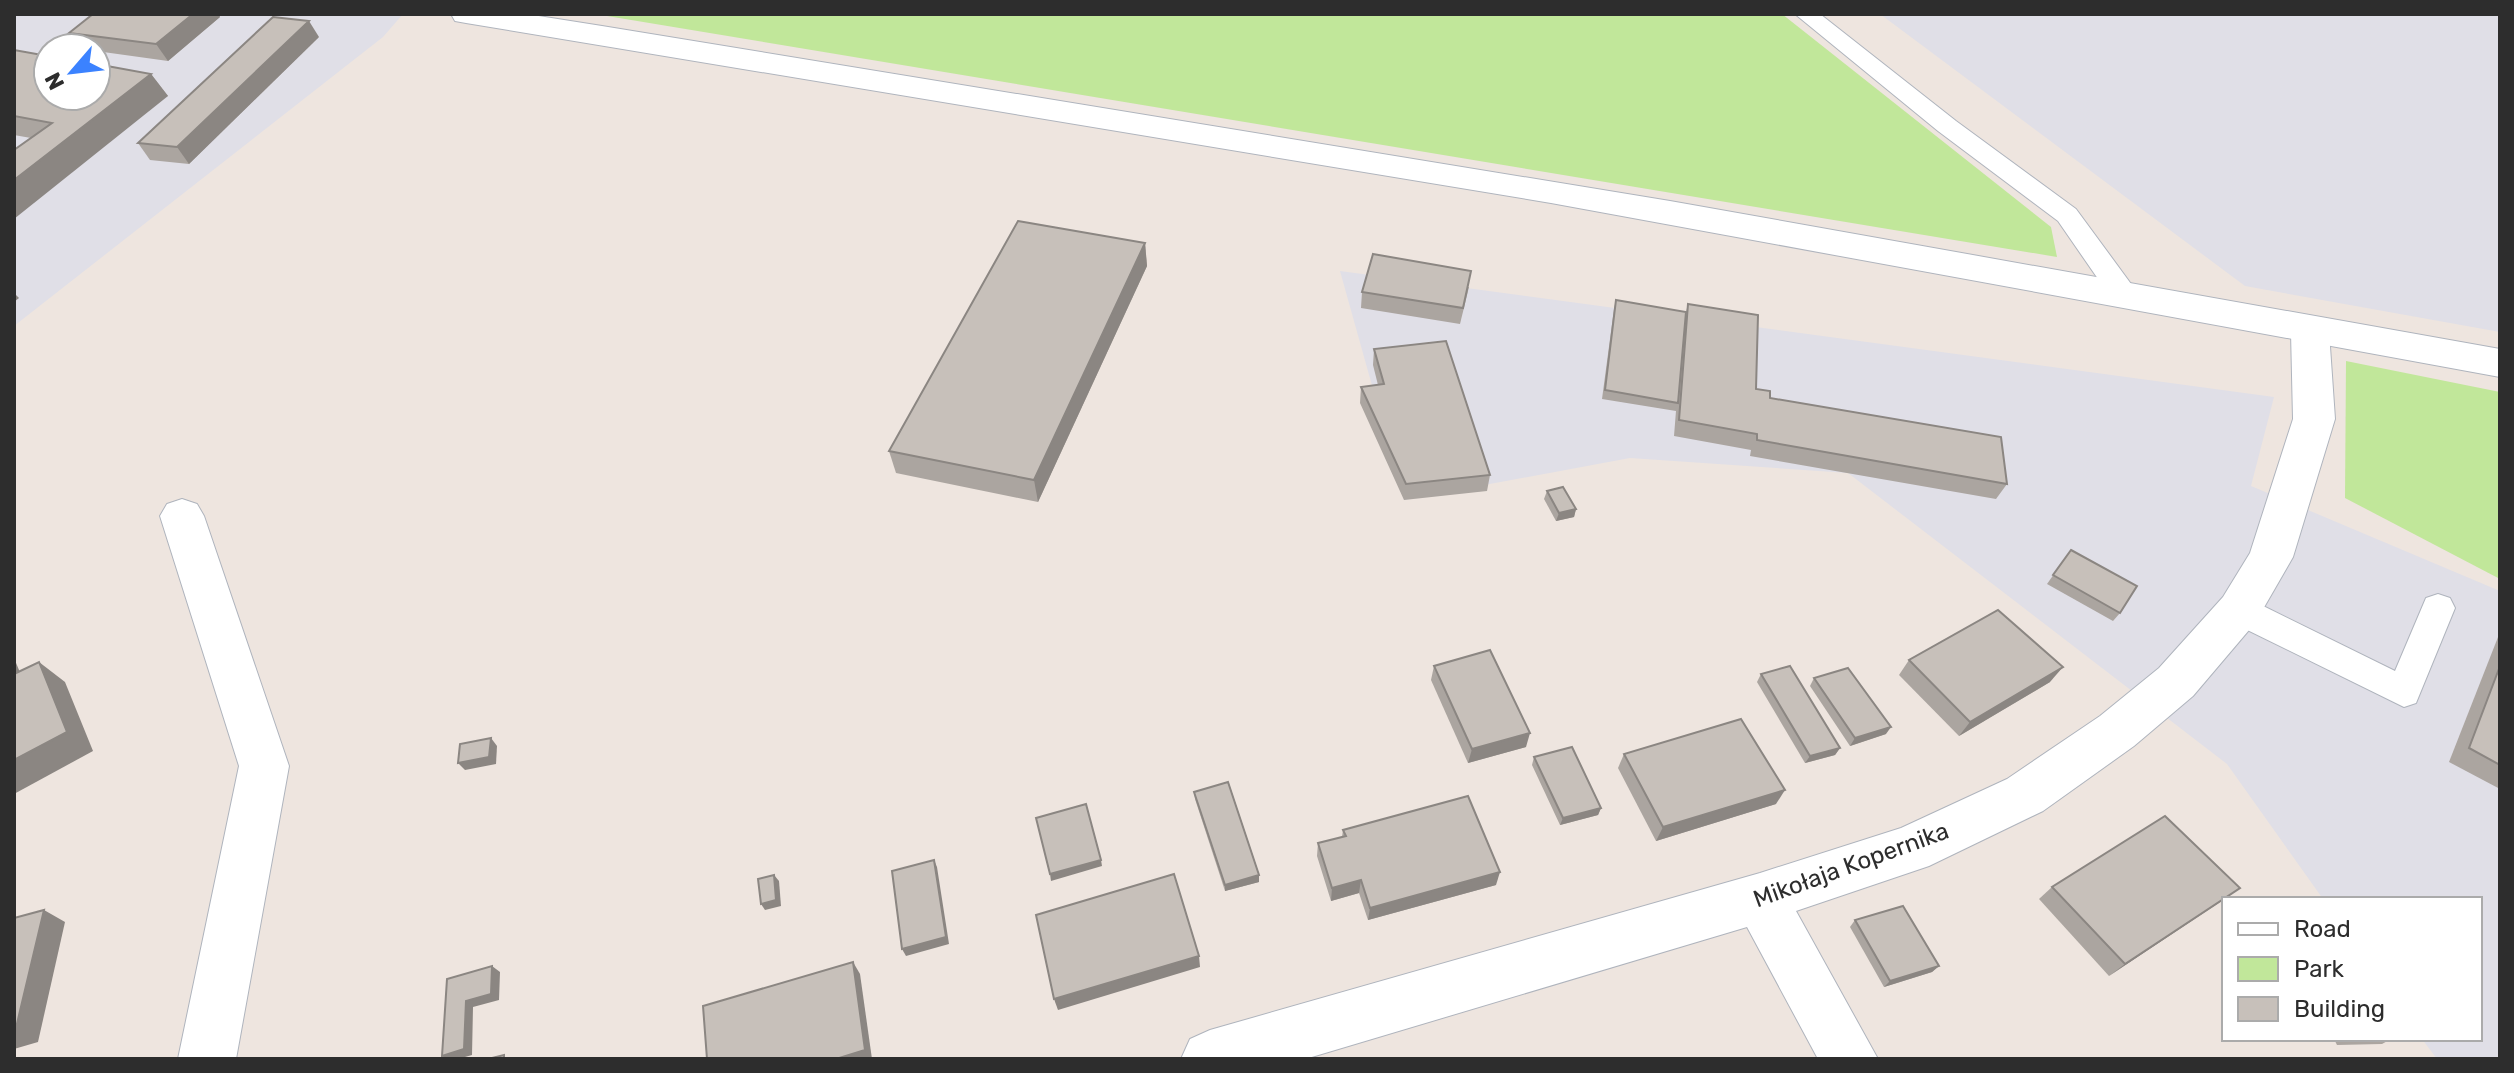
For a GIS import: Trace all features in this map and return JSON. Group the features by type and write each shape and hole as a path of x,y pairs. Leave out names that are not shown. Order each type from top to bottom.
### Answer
{"street":[{"path":"466,14 905,82 1550,192 2124,295 2310,332 2500,363"},
{"name":"Mikołaja Kopernika","path":"1210,1059 1760,898 1911,849 2025,795 2117,731 2176,682 2239,610 2271,557 2314,419 2310,332"},
{"path":"182,516 264,766 207,1059"},
{"path":"1760,898 1849,1059"}],"lane":[{"path":"1806,14 1947,126 2067,215 2124,295"},
{"path":"2239,610 2404,692 2438,608"}],"shaded area":[{"path":"14,14 403,14 383,37 14,326"},
{"path":"1880,14 2500,14 2500,332 2245,286"},
{"path":"1340,271 2274,397 2251,486 2500,591 2500,1059 2437,1059 2424,1041 2482,1041 2482,897 2322,897 2227,764 1848,473 1630,458 1404,500"}],"green space":[{"path":"595,14 1782,14 2051,227 2057,257"},
{"path":"2346,361 2500,392 2500,579 2345,498"}],"building":[{"path":"93,14 193,14 156,44 112,38 112,32 70,32"},
{"path":"273,17 309,21 177,147 138,143"},
{"path":"14,50 32,53 32,112 102,112 14,180 14,150 52,123 14,116"},
{"path":"112,67 151,74 112,104"},
{"path":"1018,221 1145,243 1034,480 889,451"},
{"path":"1373,254 1471,271 1463,308 1362,292"},
{"path":"1616,300 1686,312 1678,403 1605,390"},
{"path":"1688,304 1758,315 1756,389 1770,391 1770,398 2001,437 2007,484 1757,440 1757,434 1679,420"},
{"path":"1446,341 1490,475 1406,484 1361,387 1384,384 1374,349"},
{"path":"1563,487 1576,509 1559,513 1547,491"},
{"path":"2071,550 2137,586 2120,613 2053,575"},
{"path":"1998,610 2063,667 1970,722 1909,660"},
{"path":"1490,650 1530,733 1472,749 1434,666"},
{"path":"39,662 67,732 14,760 14,674"},
{"path":"1790,666 1840,748 1810,756 1761,674"},
{"path":"2500,666 2500,765 2469,748"},
{"path":"1848,668 1891,727 1855,738 1814,678"},
{"path":"1741,719 1785,790 1663,827 1624,754"},
{"path":"491,738 489,757 458,763 460,744"},
{"path":"1572,747 1601,808 1563,818 1534,757"},
{"path":"1228,782 1259,875 1225,885 1194,792"},
{"path":"1468,796 1500,872 1370,908 1361,880 1332,888 1318,843 1346,836 1343,830"},
{"path":"1086,804 1101,860 1050,874 1036,818"},
{"path":"2165,816 2240,888 2222,897 2125,964 2052,887"},
{"path":"934,860 946,937 902,949 892,871"},
{"path":"1174,874 1199,956 1054,999 1036,915"},
{"path":"774,875 776,900 761,904 758,879"},
{"path":"1903,906 1939,966 1890,981 1855,920"},
{"path":"44,910 15,1032 14,1032 14,918"},
{"path":"853,962 865,1050 836,1059 707,1059 703,1006"},
{"path":"492,966 491,994 466,1001 464,1049 442,1056 447,979"}]}
